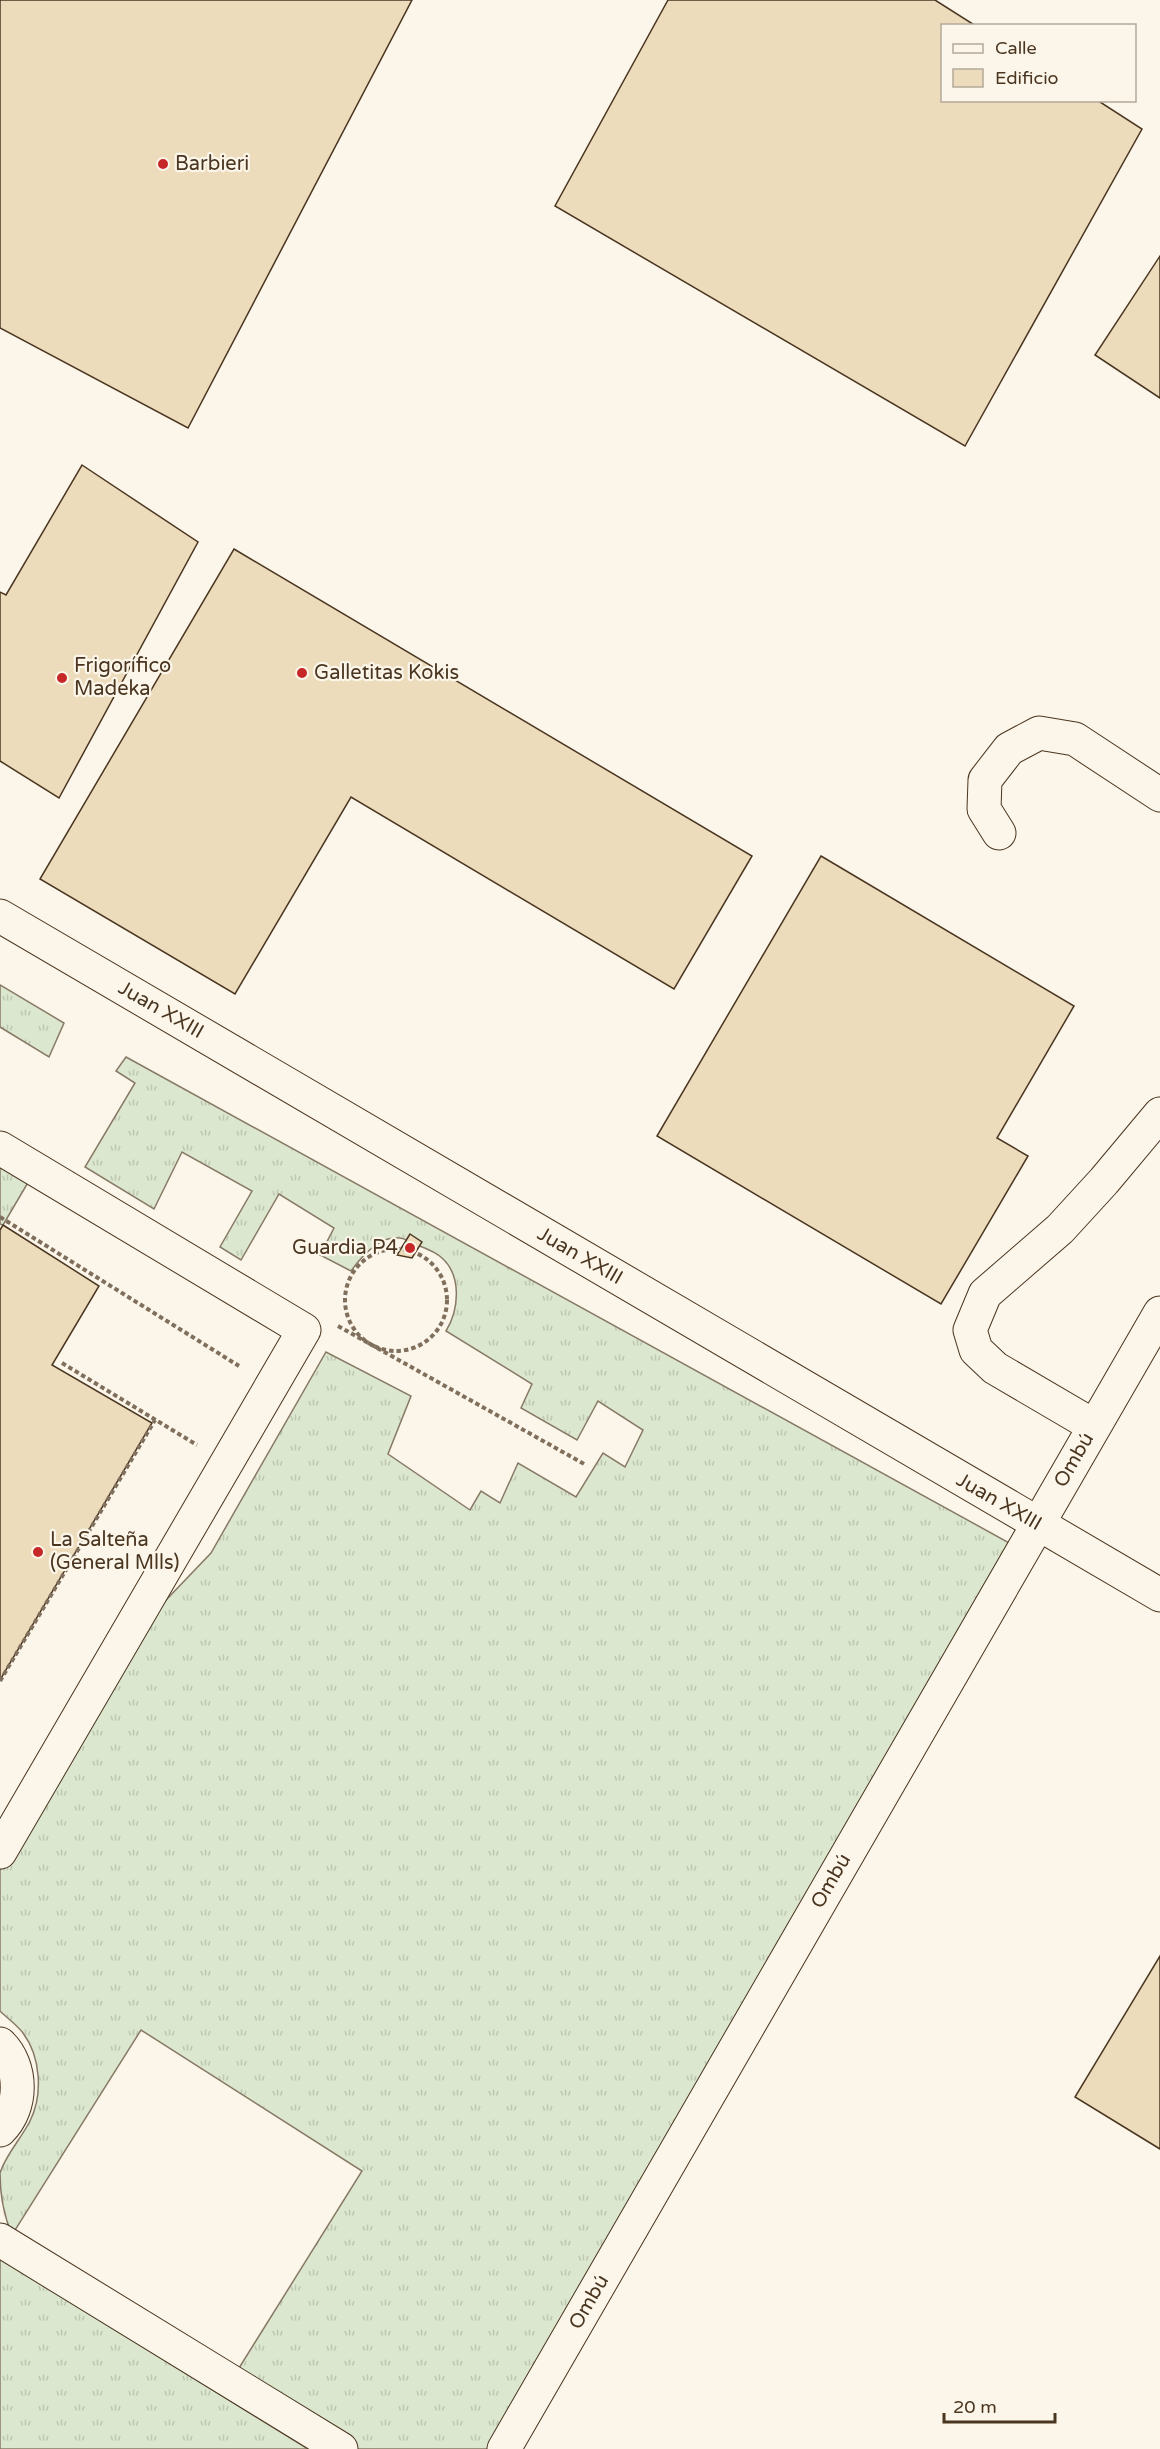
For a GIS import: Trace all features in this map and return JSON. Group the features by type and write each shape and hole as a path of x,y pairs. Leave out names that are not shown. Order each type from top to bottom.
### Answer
{"street":[{"path":"999,833 984,809 985,780 1009,749 1039,733 1075,739 1160,795"},
{"name":"Juan XXIII","path":"0,916 1160,1595"},
{"path":"1094,1425 995,1368 976,1350 970,1330 985,1294 1026,1260 1059,1228 1104,1181 1160,1114"},
{"path":"0,1148 304,1330 0,1852"},
{"name":"Ombú","path":"504,2449 1160,1313"},
{"path":"0,2044 14,2066 18,2086 14,2107 0,2130"},
{"path":"0,2240 342,2449"}],"path":[{"path":"0,1217 239,1366"},
{"path":"398,1249 415,1252 429,1261 440,1274 446,1289 447,1305 443,1322 420,1345 404,1350 387,1350 372,1346 359,1334 350,1320 345,1303 347,1286 354,1271 366,1259 382,1251 398,1249"},
{"path":"62,1363 227,1463"},
{"path":"0,1681 155,1419"}],"green space":[{"path":"0,985 64,1023 49,1057 0,1027"},
{"path":"126,1057 1022,1550 504,2449 347,2449 234,2376 362,2171 141,2030 12,2235 7,2220 0,2173 34,2111 38,2076 34,2053 29,2043 21,2030 0,2011 0,1870 146,1621 211,1553 326,1352 411,1396 388,1454 470,1510 481,1491 500,1503 518,1463 576,1497 603,1453 625,1467 643,1430 598,1401 577,1440 521,1408 532,1384 446,1331 456,1303 455,1283 448,1265 430,1250 404,1239 392,1238 372,1248 351,1271 320,1255 334,1228 279,1194 241,1260 220,1247 252,1191 182,1152 154,1209 85,1167 135,1083 116,1071"},
{"path":"0,1148 36,1169 3,1225 0,1224"},
{"path":"0,2258 308,2449 0,2449"}],"building":[{"name":"Barbieri","path":"0,0 412,0 188,428 0,328"},
{"path":"668,0 935,0 973,24 941,24 941,102 1100,102 1142,129 965,446 555,206"},
{"path":"1160,256 1160,398 1095,355"},
{"name":"Frigorífico Madeka","path":"82,465 198,542 59,798 0,761 0,592 6,595"},
{"name":"Galletitas Kokis","path":"234,549 752,856 674,989 351,797 235,994 40,879"},
{"path":"821,856 1074,1006 997,1138 1028,1156 941,1304 657,1136"},
{"name":"La Salteña (General Mlls)","path":"3,1225 99,1286 52,1365 152,1423 0,1680 0,1230"},
{"name":"Guardia P4","path":"410,1234 422,1242 412,1258 397,1255"},
{"path":"1160,1956 1160,2149 1075,2097"}],"place":[{"name":"Barbieri","path":"163,164"},
{"name":"Galletitas Kokis","path":"302,673"},
{"name":"Frigorífico Madeka","path":"62,678"},
{"name":"Guardia P4","path":"410,1248"},
{"name":"La Salteña (General Mlls)","path":"38,1552"}]}
